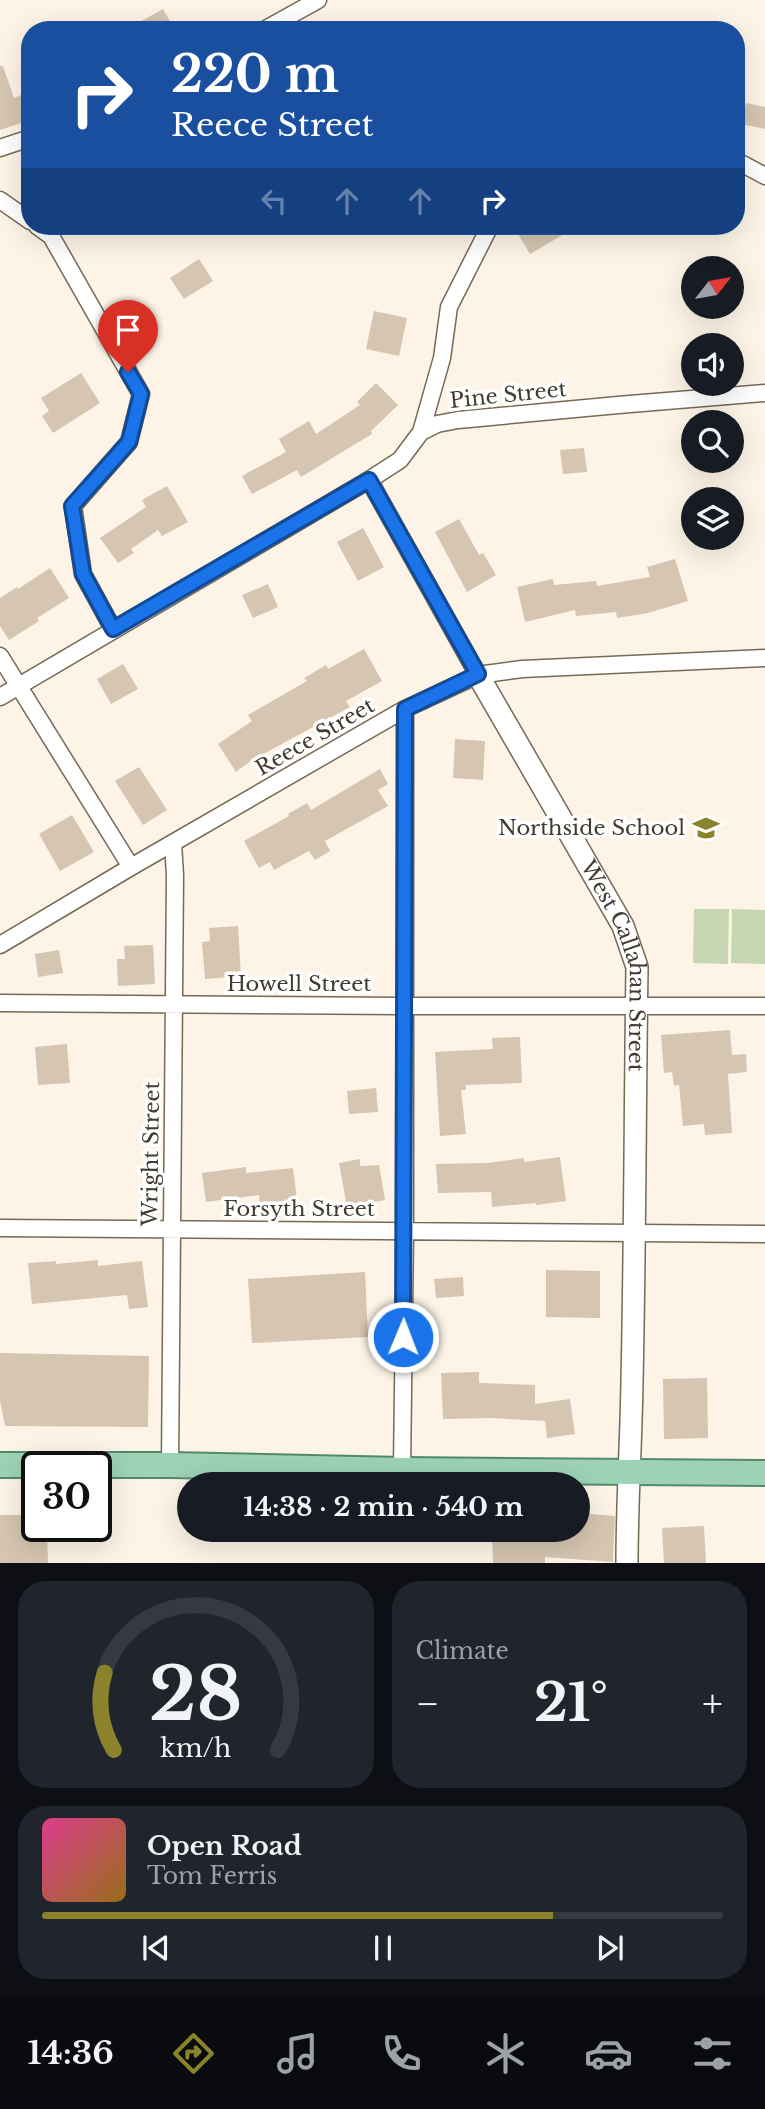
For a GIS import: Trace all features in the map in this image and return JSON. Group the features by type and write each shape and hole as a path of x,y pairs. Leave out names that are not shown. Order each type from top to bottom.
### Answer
{"main road":[{"path":"0,1465 765,1473"}],"street":[{"path":"280,21 318,0"},
{"path":"0,148 21,141"},
{"path":"745,165 765,176"},
{"path":"0,200 21,215"},
{"path":"50,235 141,394 129,442 72,506 83,574 113,629"},
{"path":"0,697 400,460 421,432 442,358 449,307 485,235"},
{"name":"Pine Street","path":"421,432 437,424 458,420 765,393"},
{"name":"West Callahan Street","path":"369,480 623,926 636,967 635,1233 627,1563"},
{"path":"0,656 131,867"},
{"name":"Reece Street","path":"0,945 405,709 478,674 522,669 765,658"},
{"path":"402,1470 405,709"},
{"name":"Wright Street","path":"170,1465 175,875 173,843"},
{"name":"Howell Street","path":"0,1003 765,1006"},
{"name":"Forsyth Street","path":"0,1228 765,1234"}],"green space":[{"path":"694,909 729,909 728,964 693,963"},
{"path":"732,909 765,910 765,964 731,963"}],"building":[{"path":"163,9 170,21 141,21"},
{"path":"0,66 3,66 14,98 21,95 21,123 0,130"},
{"path":"746,103 765,107 765,129 745,125"},
{"path":"519,235 563,235 530,254"},
{"path":"199,259 213,281 184,299 170,278"},
{"path":"374,311 407,318 399,356 366,349"},
{"path":"81,373 100,403 53,433 42,416 49,411 41,398"},
{"path":"376,383 398,405 371,431 372,434 301,477 297,470 252,494 242,476 286,452 279,439 309,421 316,434 360,405 357,402"},
{"path":"584,448 587,472 563,474 560,450"},
{"path":"167,486 188,522 162,536 158,530 131,549 134,553 118,563 100,538 146,507 142,500"},
{"path":"459,519 479,555 483,553 496,575 467,592 435,532"},
{"path":"363,528 384,567 358,581 337,542"},
{"path":"675,559 688,601 648,613 617,618 616,612 576,616 575,610 525,622 517,587 553,579 554,585 596,581 597,586 650,577 647,567"},
{"path":"50,568 69,598 9,640 0,626 0,598"},
{"path":"268,584 278,607 253,618 242,595"},
{"path":"364,649 382,681 346,701 350,707 252,760 236,772 218,744 252,721 248,715 307,681 304,678 326,665 328,669"},
{"path":"123,664 138,689 111,704 97,679"},
{"path":"455,739 485,741 483,780 453,778"},
{"path":"139,767 167,810 143,825 115,781"},
{"path":"380,769 388,784 378,790 388,806 325,841 330,851 315,860 309,851 274,870 270,862 259,868 244,841 307,803 311,810"},
{"path":"72,815 94,852 60,871 39,834"},
{"path":"238,926 241,976 205,979 202,942 210,941 209,928"},
{"path":"153,945 155,984 118,986 117,959 125,959 124,946"},
{"path":"59,950 63,973 38,977 35,954"},
{"path":"730,1030 732,1055 746,1054 747,1072 728,1074 732,1133 705,1135 704,1124 683,1126 679,1085 674,1086 672,1072 664,1073 661,1035"},
{"path":"520,1037 522,1083 466,1085 466,1090 461,1090 466,1134 440,1136 435,1052 493,1049 492,1038"},
{"path":"67,1044 70,1083 38,1085 35,1047"},
{"path":"376,1088 378,1112 349,1114 347,1091"},
{"path":"560,1157 566,1201 492,1207 491,1192 438,1193 436,1164 488,1163 524,1158 524,1162"},
{"path":"360,1159 360,1166 379,1165 385,1200 347,1207 339,1163"},
{"path":"246,1167 246,1173 293,1168 297,1200 260,1205 259,1195 206,1202 202,1173"},
{"path":"98,1260 98,1266 142,1261 148,1307 129,1309 127,1295 32,1304 28,1263 56,1261 56,1264"},
{"path":"546,1270 600,1271 600,1318 546,1317"},
{"path":"365,1272 368,1337 252,1343 248,1279"},
{"path":"463,1277 464,1296 436,1298 434,1279"},
{"path":"0,1353 149,1356 148,1427 5,1426 0,1401"},
{"path":"479,1372 479,1383 535,1385 535,1404 570,1399 575,1434 547,1438 545,1421 443,1419 441,1373"},
{"path":"707,1378 708,1438 664,1439 663,1379"},
{"path":"590,1514 615,1516 613,1562 545,1557 545,1563 493,1563 492,1542 590,1542"},
{"path":"0,1515 21,1515 21,1542 47,1542 48,1563 0,1563"},
{"path":"704,1526 706,1563 664,1563 662,1528"}],"place":[{"name":"Northside School","path":"706,828"}],"route":[{"path":"128,372 141,394 129,442 72,506 83,574 113,629 369,480 478,674 405,709 403,1337"}]}
